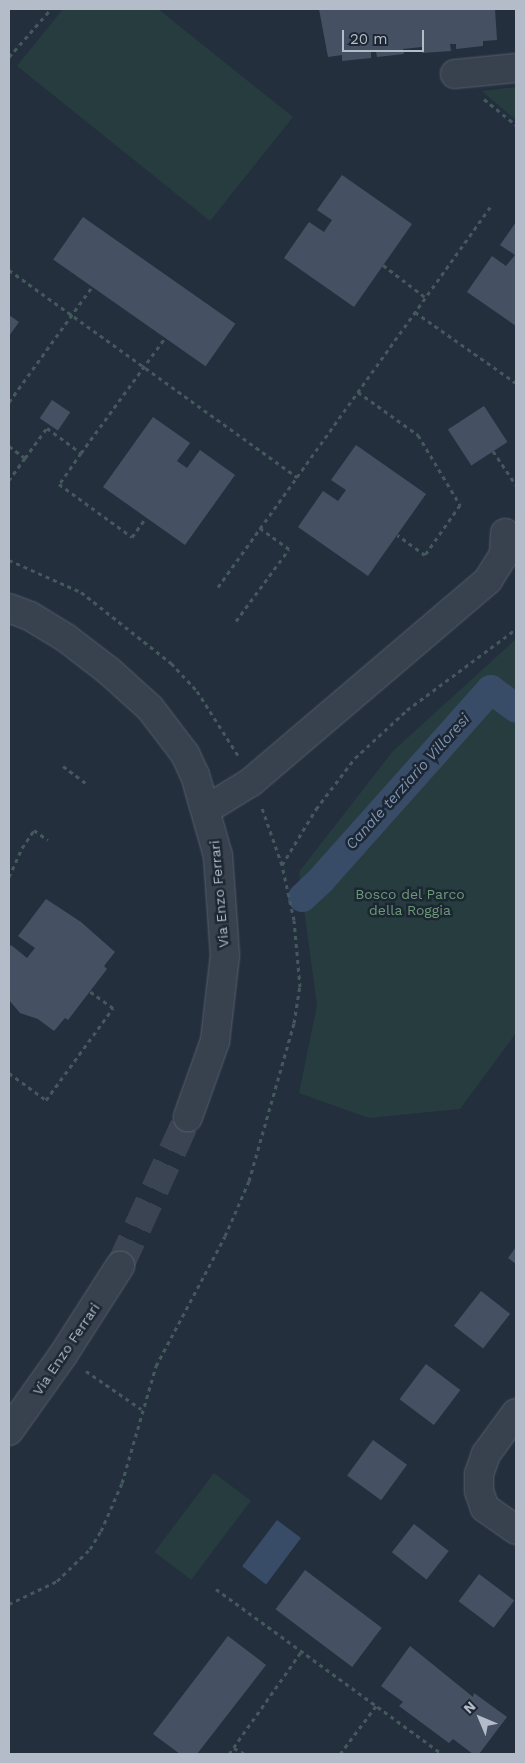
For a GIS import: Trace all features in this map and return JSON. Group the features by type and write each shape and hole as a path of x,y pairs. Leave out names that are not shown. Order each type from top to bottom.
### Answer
{"street":[{"path":"455,74 516,68"},
{"path":"207,809 244,788 488,580 504,554 504,532"},
{"name":"Via Enzo Ferrari","path":"9,608 66,638 109,671 150,708 185,754 207,809 218,856 225,955 214,1041 188,1117"},
{"name":"Via Enzo Ferrari","path":"9,1430 64,1355 120,1266"},
{"path":"516,1414 486,1454 479,1474 479,1491 485,1508 516,1530"}],"path":[{"path":"9,57 51,9"},
{"path":"218,587 490,206"},
{"path":"383,265 425,297"},
{"path":"9,270 297,477"},
{"path":"9,402 92,286"},
{"path":"415,312 516,384"},
{"path":"146,518 132,537 58,484 165,338"},
{"path":"358,392 418,435 460,505 425,555 398,535"},
{"path":"9,480 46,428 82,453"},
{"path":"9,446 25,458"},
{"path":"492,452 516,486"},
{"path":"236,621 289,549 260,528"},
{"path":"9,560 81,592 171,663 213,712 241,762"},
{"path":"282,865 334,783 361,753 407,710 516,628"},
{"path":"63,766 87,784"},
{"path":"9,1604 57,1581 90,1550 122,1483 141,1409 156,1366 225,1236 248,1181 294,1023 300,987 294,920 282,865 260,803"},
{"path":"9,877 22,848 34,830 48,840"},
{"path":"9,1073 46,1100 113,1008 90,991"},
{"path":"78,1366 141,1409"},
{"path":"216,1589 442,1754"},
{"path":"229,1754 301,1652"},
{"path":"340,1754 376,1706"},
{"path":"234,1748 245,1754"}],"green space":[{"path":"63,9 158,9 293,117 210,221 17,66"},
{"path":"516,87 516,120 482,91"},
{"name":"Bosco del Parco della Roggia","path":"516,639 516,1033 460,1109 369,1118 299,1093 317,1005 299,872 393,751"},
{"path":"214,1473 251,1501 191,1580 154,1552"}],"water":[{"path":"277,1520 301,1538 266,1584 242,1566"}],"building":[{"path":"319,9 495,9 497,40 483,41 483,46 456,49 456,44 450,44 451,51 422,53 422,47 403,49 404,54 377,57 376,52 371,52 371,58 342,61 342,55 328,57"},
{"path":"342,175 412,224 354,307 284,258 309,222 324,232 332,220 317,210"},
{"path":"83,217 235,324 206,366 53,260"},
{"path":"516,222 516,326 467,292 492,256 506,266 515,255 500,245"},
{"path":"9,315 19,322 9,336"},
{"path":"52,400 70,412 58,431 40,418"},
{"path":"484,406 507,442 471,465 448,429"},
{"path":"153,417 190,443 177,461 187,468 200,450 235,475 185,545 103,487"},
{"path":"356,445 426,494 368,576 298,527 323,491 338,501 346,490 331,480"},
{"path":"46,899 81,922 115,952 104,966 107,969 68,1020 65,1018 54,1031 38,1019 20,1013 9,1000 9,948 11,945 27,958 35,948 18,936"},
{"path":"516,1247 516,1264 508,1258"},
{"path":"481,1291 510,1314 483,1348 454,1326"},
{"path":"426,1364 460,1390 434,1425 400,1399"},
{"path":"373,1440 407,1465 381,1500 347,1476"},
{"path":"414,1524 449,1551 427,1579 392,1552"},
{"path":"305,1570 382,1628 352,1667 276,1609"},
{"path":"479,1574 514,1600 494,1628 459,1601"},
{"path":"228,1636 266,1665 197,1754 180,1754 153,1734"},
{"path":"410,1646 473,1697 474,1693 507,1717 479,1754 473,1754 453,1739 449,1743 399,1706 403,1702 381,1686"}],"waterway":[{"name":"Canale terziario Villoresi","path":"302,897 320,880 490,689 516,708"}],"tunnel":[{"path":"120,1266 188,1117"}]}
